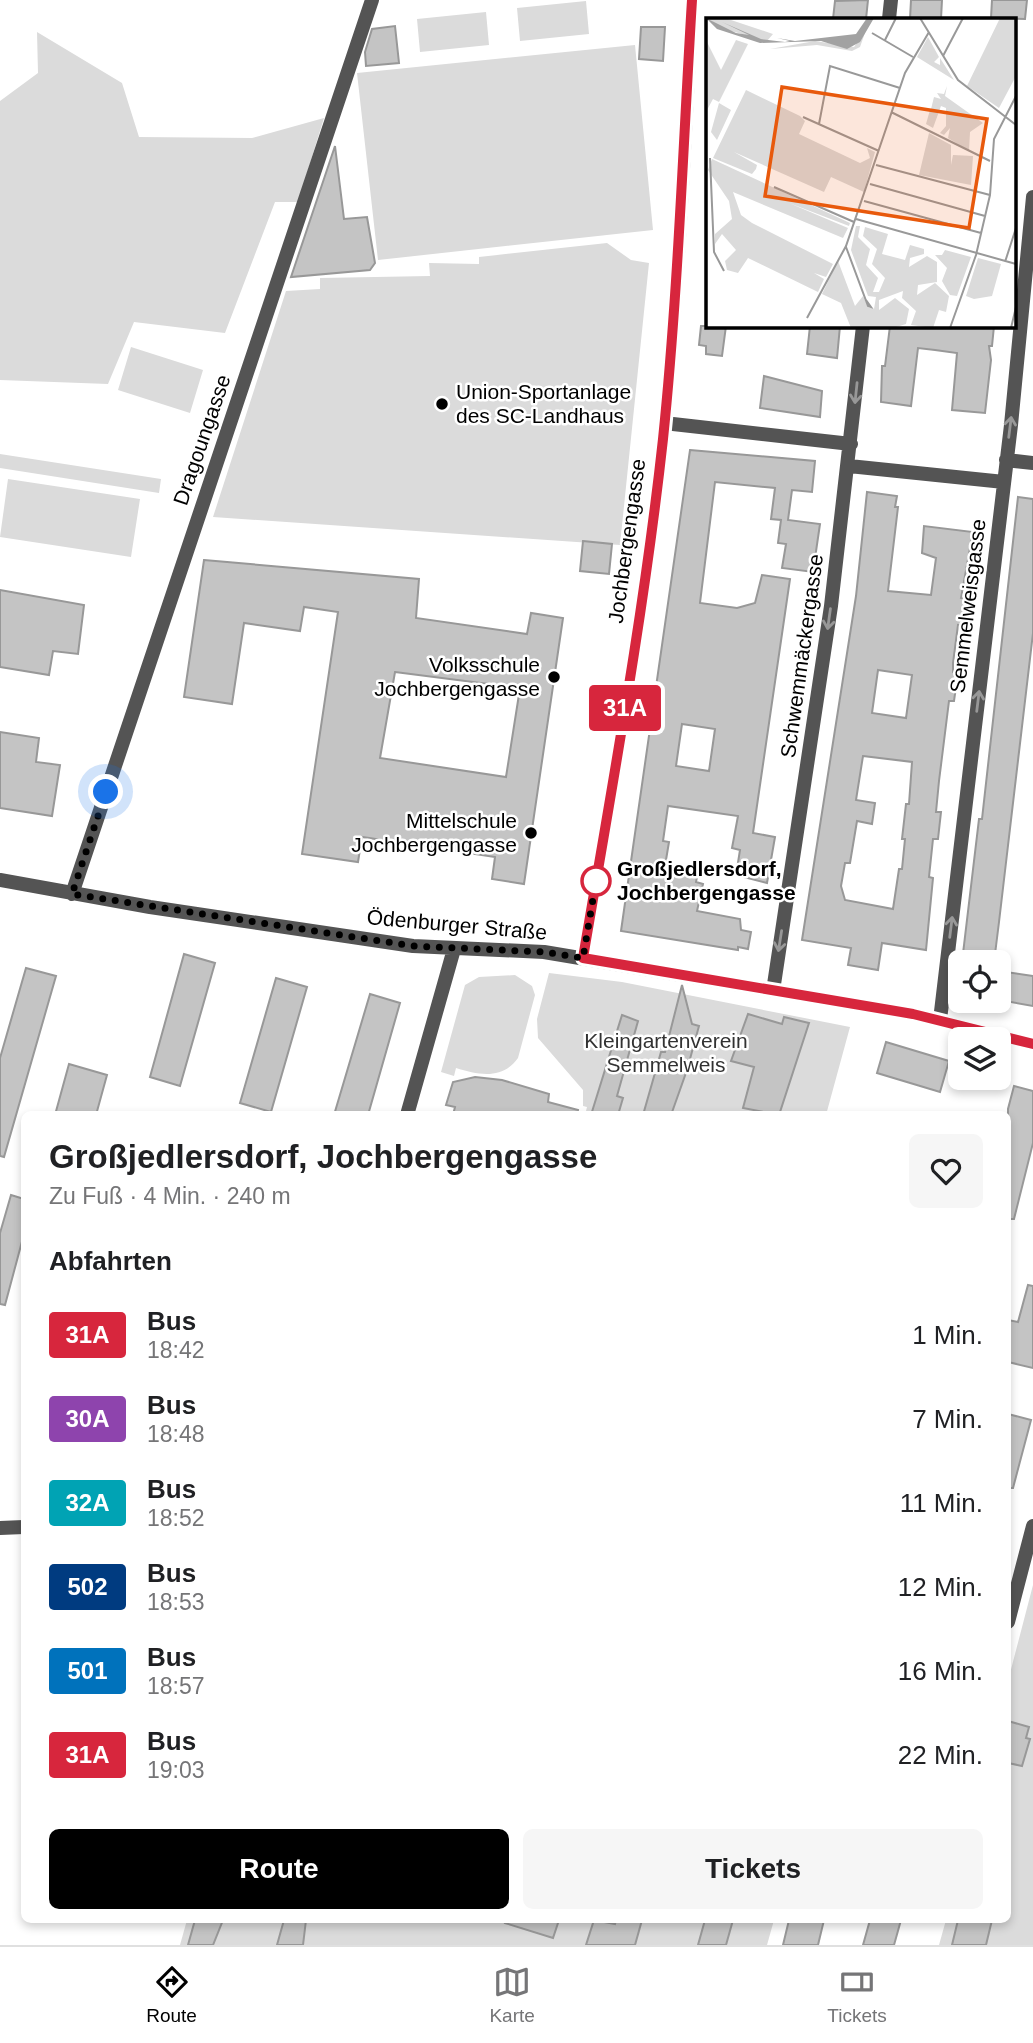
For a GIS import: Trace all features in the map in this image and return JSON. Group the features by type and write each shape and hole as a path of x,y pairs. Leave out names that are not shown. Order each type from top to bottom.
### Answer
{"street":[{"name":"Dragoungasse","path":"72,894 372,0"},
{"name":"Jochbergengasse","path":"583,958 612,795 664,423 692,0"},
{"path":"889,18 891,0"},
{"name":"Semmelweisgasse","path":"940,1020 1004,482 1033,197"},
{"name":"Schwemmäckergasse","path":"773,990 810,752 849,466 863,327"},
{"path":"664,423 851,444"},
{"path":"1006,460 1033,463"},
{"path":"849,466 1004,482"},
{"name":"Ödenburger Straße","path":"0,880 72,894 454,949 544,952 583,958 940,1020 1033,1044"},
{"path":"408,1111 454,949"},
{"path":"1011,1610 1033,1526"},
{"path":"0,1528 21,1527"}],"green space":[{"path":"586,1 589,34 520,41 517,8"},
{"path":"486,12 489,45 420,52 417,19"},
{"path":"37,32 122,83 139,137 252,138 324,118 298,202 275,202 225,333 134,322 108,384 0,380 0,101 38,73"},
{"path":"635,45 653,230 378,260 357,73"},
{"name":"Union-Sportanlage des SC-Landhaus","path":"607,243 631,260 649,263 620,545 213,517 286,291 320,289 320,278 430,276 429,263 479,264 479,257"},
{"path":"131,347 203,370 190,413 118,390"},
{"path":"0,454 161,479 159,493 0,468"},
{"path":"8,479 140,499 131,557 0,537"},
{"name":"Kleingartenverein Semmelweis","path":"549,973 622,982 850,1027 827,1111 586,1111 587,1107 583,1106 583,1090 538,1038 537,1019"},
{"path":"515,975 532,986 535,995 518,1058 505,1070 497,1073 482,1074 456,1068 454,1076 441,1072 465,985 479,977"},
{"path":"1033,1585 1033,1945 939,1945 945,1923 1011,1923 1011,1669"},
{"path":"186,1923 773,1923 767,1945 180,1945"}],"building":[{"path":"868,0 866,18 833,18 835,1"},
{"path":"911,0 942,0 941,18 910,18"},
{"path":"992,0 1027,0 1025,19 991,18"},
{"path":"395,26 399,63 366,66 365,52 372,29"},
{"path":"641,27 665,27 663,61 639,59"},
{"path":"335,146 344,219 367,217 375,263 370,270 291,277"},
{"path":"701,326 726,327 722,356 706,354 706,346 699,345"},
{"path":"810,327 840,327 837,358 807,354"},
{"path":"890,327 994,327 992,346 989,346 991,360 985,413 952,410 957,353 918,348 911,406 881,402 882,366 885,366"},
{"path":"764,376 822,391 820,417 760,408"},
{"path":"690,450 815,461 812,492 792,490 788,520 820,524 813,572 782,568 786,544 778,543 781,520 771,519 775,488 715,482 700,603 737,608 755,603 762,575 790,579 753,833 775,837 767,883 736,875 740,850 732,848 738,816 668,806 663,841 669,842 665,866 698,872 696,882 703,884 697,911 740,919 741,930 751,932 748,949 738,947 738,950 621,931","holes":["682,724 715,729 709,771 676,766"]},
{"path":"867,492 897,496 888,591 931,595 936,558 922,553 924,526 973,532 961,598 966,599 963,626 958,625 953,663 953,672 958,673 954,701 949,701 939,781 936,812 941,812 938,839 933,839 929,877 933,878 926,950 882,943 878,970 848,965 851,948 802,940 856,596","holes":["878,670 912,675 906,718 872,713","863,756 912,762 909,804 906,804 902,839 905,839 902,869 899,869 893,909 845,900 841,886 845,863 850,863 857,821 872,824 875,803 856,800"]},
{"path":"1018,497 1033,499 1033,633 996,950 963,950 979,819 982,819"},
{"path":"583,541 612,544 609,574 580,571"},
{"path":"204,560 419,579 416,618 527,634 531,613 563,618 524,884 492,879 495,857 362,837 358,862 302,854 338,612 304,607 300,631 244,623 232,704 184,697","holes":["395,672 520,688 506,777 380,758"]},
{"path":"0,590 84,605 78,654 53,651 49,675 0,667"},
{"path":"0,732 39,738 36,762 60,765 52,816 0,808"},
{"path":"184,954 215,963 180,1086 150,1077"},
{"path":"26,968 56,976 4,1157 0,1156 0,1058"},
{"path":"1011,973 1033,976 1033,1006 1011,1002"},
{"path":"276,978 307,987 271,1111 240,1103"},
{"path":"682,985 692,1024 699,1026 687,1070 672,1111 644,1111 661,1052 665,1052"},
{"path":"370,994 400,1003 369,1111 335,1111"},
{"path":"748,1014 782,1024 784,1017 809,1023 780,1111 743,1108 754,1067 731,1061"},
{"path":"622,1015 638,1021 617,1096 623,1098 619,1111 592,1111"},
{"path":"886,1042 948,1061 940,1092 877,1073"},
{"path":"69,1064 107,1075 97,1111 56,1111"},
{"path":"475,1077 502,1080 549,1094 548,1102 578,1111 454,1111 455,1107 446,1105 453,1082"},
{"path":"1014,1086 1033,1091 1033,1143 1014,1219 1011,1219 1011,1111 1008,1109"},
{"path":"11,1195 21,1198 21,1245 5,1305 0,1304 0,1233"},
{"path":"1028,1285 1033,1286 1033,1368 1011,1363 1011,1321 1018,1322"},
{"path":"1011,1415 1031,1420 1011,1488"},
{"path":"1011,1722 1029,1727 1026,1738 1030,1739 1022,1766 1011,1764"},
{"path":"194,1923 222,1923 213,1945 188,1945"},
{"path":"283,1923 306,1923 303,1945 277,1945"},
{"path":"505,1923 558,1923 553,1938"},
{"path":"593,1923 641,1923 635,1945 586,1945"},
{"path":"704,1923 732,1923 726,1945 698,1945"},
{"path":"788,1923 823,1923 818,1945 783,1945"},
{"path":"869,1923 900,1923 894,1945 863,1945"},
{"path":"957,1923 991,1923 986,1945 952,1945"}],"bus line":[{"name":"31A","path":"692,0 678,254 663,439 612,795 583,958 913,1014 1033,1044"}],"place":[{"name":"Union-Sportanlage des SC-Landhaus","path":"442,404"},
{"name":"Volksschule Jochbergengasse","path":"554,677"},
{"name":"Mittelschule Jochbergengasse","path":"531,833"},
{"name":"Großjedlersdorf, Jochbergengasse","path":"596,881"}],"route":[{"path":"106,792 72,894 413,946 544,952 583,958 596,881"}]}
